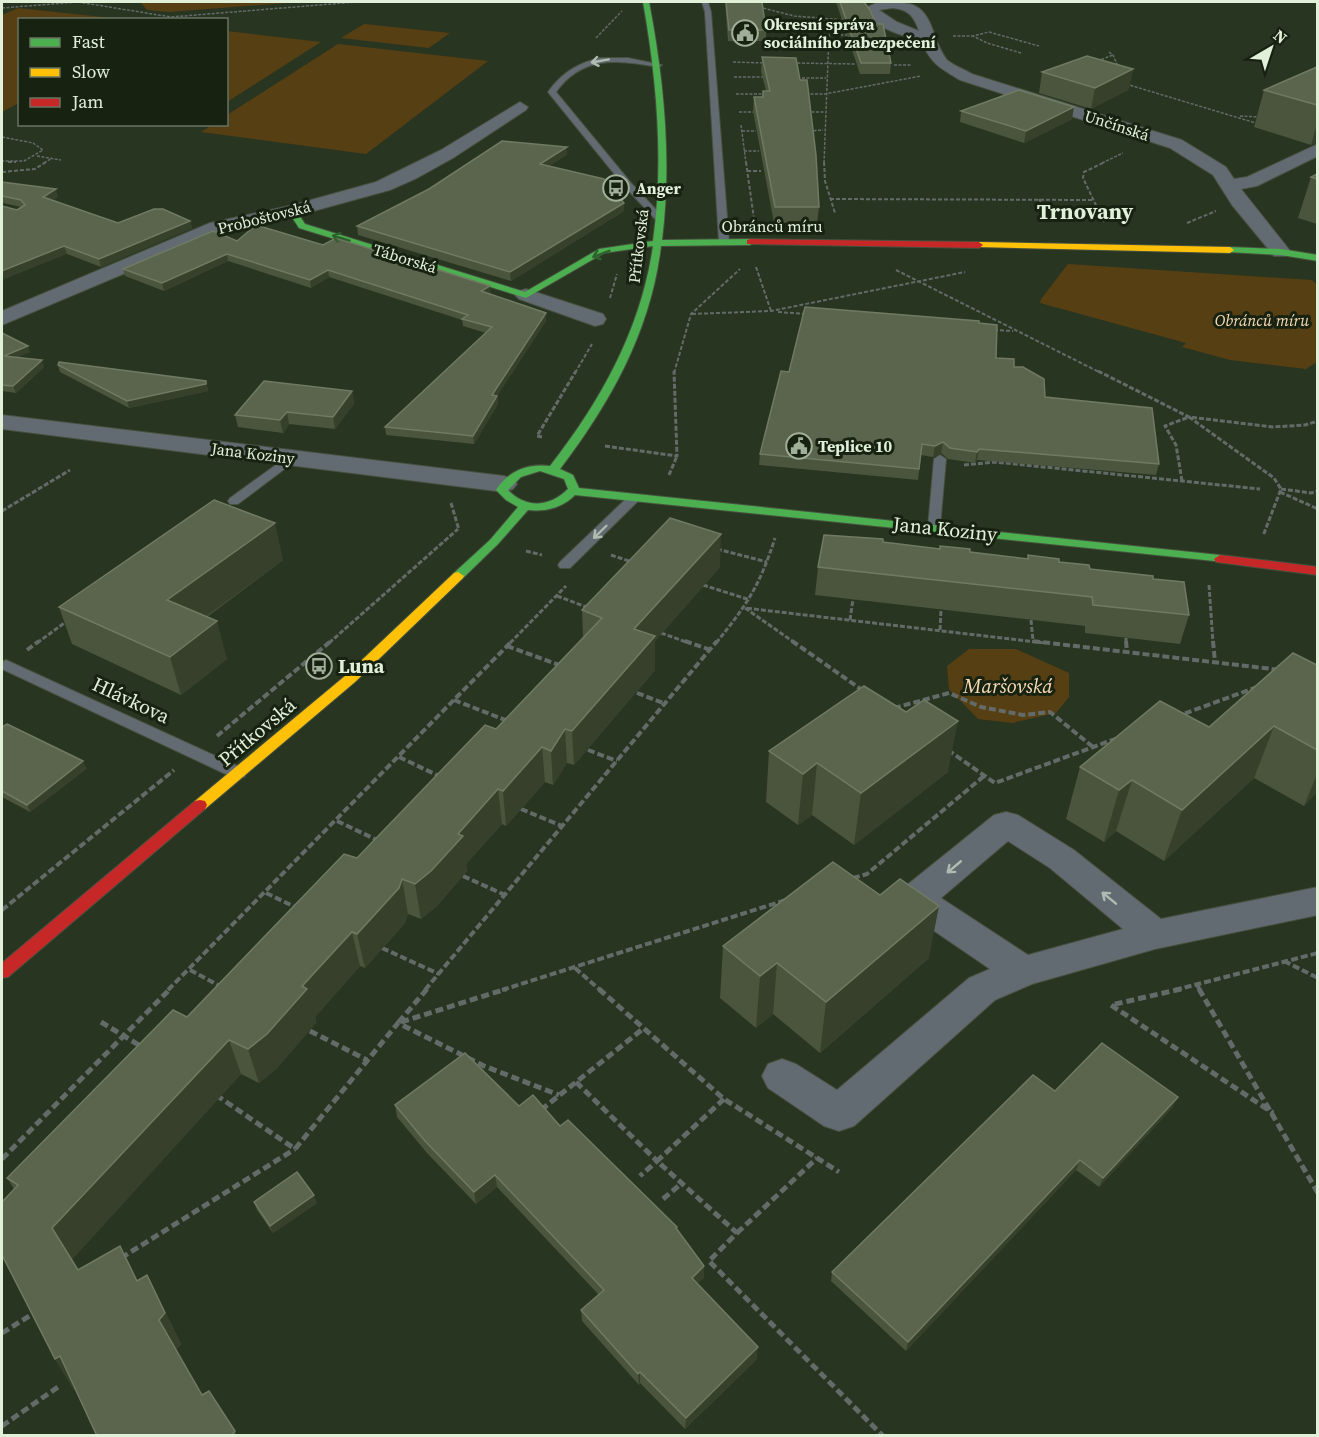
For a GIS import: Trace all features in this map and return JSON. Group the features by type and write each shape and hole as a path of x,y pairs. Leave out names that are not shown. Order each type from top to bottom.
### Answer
{"street":[{"name":"Přítkovská","path":"553,470 575,442 624,358 650,288 660,219 661,123 658,65 646,2"},
{"name":"Unčínská","path":"880,19 871,9 892,3 912,6 918,10 928,38 941,62 966,77 1176,144 1220,171 1281,252"},
{"path":"880,19 905,32 928,38"},
{"name":"Proboštovská","path":"3,317 199,234 243,220 292,211 383,186 447,154 520,107"},
{"path":"1229,185 1251,182 1317,149"},
{"name":"Táborská","path":"292,211 302,226 600,320"},
{"name":"Obránců míru","path":"658,243 756,242 1131,247 1281,252 1317,258"},
{"path":"526,295 602,251 658,243"},
{"name":"Jana Koziny","path":"2,422 504,484"},
{"path":"528,470 553,470 569,477 573,482 573,491 563,501 551,506 524,507 506,498 502,490 504,484 515,474 528,470"},
{"name":"Jana Koziny","path":"573,491 934,527 1317,571"},
{"name":"Přítkovská","path":"2,972 350,679 494,542 524,507"},
{"path":"1023,970 915,899 1006,824 1062,859 1155,935"},
{"path":"782,1076 838,1113 982,989 1023,970 1155,935 1317,901"}],"lane":[{"path":"705,2 708,4 724,242"},
{"path":"658,65 616,58 580,65 559,81 552,92 628,185 660,219"},
{"path":"234,501 291,458"},
{"path":"934,527 940,464"},
{"path":"565,565 634,498"},
{"name":"Hlávkova","path":"6,665 238,773"}],"path":[{"path":"2,8 79,2 171,16 356,2"},
{"path":"305,2 306,6"},
{"path":"752,4 814,19 880,19"},
{"path":"229,8 231,12"},
{"path":"951,36 973,36 989,32 1039,46"},
{"path":"835,213 825,171 823,130 826,78 829,35 847,35"},
{"path":"973,36 987,43 1021,52"},
{"path":"828,49 851,49"},
{"path":"1108,52 1113,55 1122,75"},
{"path":"1091,63 1113,55"},
{"path":"754,219 731,62 772,63"},
{"path":"783,63 856,64"},
{"path":"806,94 825,94 921,76"},
{"path":"734,77 764,77"},
{"path":"802,78 826,78"},
{"path":"1117,82 1265,125"},
{"path":"736,94 767,94"},
{"path":"739,112 754,112"},
{"path":"803,112 824,112"},
{"path":"1233,116 1265,117"},
{"path":"807,131 823,130"},
{"path":"742,131 756,131"},
{"path":"2,137 41,147 43,150 37,156"},
{"path":"1106,227 1083,178 1084,172 1156,137"},
{"path":"744,151 759,151"},
{"path":"2,161 15,162 37,156 61,159"},
{"path":"2,172 35,169 52,158"},
{"path":"747,171 761,171"},
{"path":"815,171 825,171"},
{"path":"830,199 1093,200"},
{"path":"1039,199 1042,205"},
{"path":"756,242 753,258 771,311"},
{"path":"868,244 870,256 918,282 1189,417 1274,478 1281,490 1317,509"},
{"path":"623,248 600,320 537,436 677,456"},
{"path":"658,500 677,456 674,368 691,314 753,258"},
{"path":"771,311 974,270"},
{"path":"691,314 771,311 818,315"},
{"path":"992,329 1015,331"},
{"path":"1182,481 1176,445 1165,426 1189,417 1221,424 1284,427 1317,421"},
{"path":"940,464 995,462 1260,489"},
{"path":"2,512 70,471"},
{"path":"1281,490 1311,493 1317,491"},
{"path":"1263,537 1281,490"},
{"path":"2,910 298,670 458,529"},
{"path":"113,1263 295,1149 746,608 767,562 776,535"},
{"path":"707,546 767,562"},
{"path":"610,555 632,562"},
{"path":"2,1159 571,581"},
{"path":"704,585 750,600"},
{"path":"557,596 597,611"},
{"path":"850,620 853,599"},
{"path":"746,608 1298,672"},
{"path":"746,608 995,783 1308,669"},
{"path":"940,630 941,610"},
{"path":"6,665 72,618"},
{"path":"1031,620 1033,641"},
{"path":"661,633 711,650"},
{"path":"1126,638 1127,652"},
{"path":"507,646 572,669"},
{"path":"637,693 666,704"},
{"path":"879,715 889,709 949,693 981,707 1012,713 1023,715 1050,712 1093,747"},
{"path":"1232,697 1239,706"},
{"path":"454,700 515,723"},
{"path":"1099,745 1105,751"},
{"path":"588,750 617,761"},
{"path":"399,757 450,781"},
{"path":"845,881 867,874 984,776"},
{"path":"521,809 562,826"},
{"path":"337,820 385,844"},
{"path":"463,876 505,895"},
{"path":"266,893 303,911"},
{"path":"398,1023 789,899"},
{"path":"778,902 778,912"},
{"path":"382,948 439,974"},
{"path":"1273,1113 1111,1005 1197,985 1317,952"},
{"path":"1284,961 1317,978"},
{"path":"574,968 724,1099 839,1172"},
{"path":"190,970 222,986"},
{"path":"1197,985 1273,1113 1317,1193"},
{"path":"101,1022 144,1048"},
{"path":"398,1023 484,1066 559,1095"},
{"path":"538,1112 644,1028"},
{"path":"310,1031 368,1060"},
{"path":"576,1082 657,1161 737,1233"},
{"path":"209,1091 295,1149"},
{"path":"640,1176 724,1099"},
{"path":"704,1266 817,1158"},
{"path":"663,1199 682,1184"},
{"path":"709,1261 883,1436"},
{"path":"2,1334 34,1313"},
{"path":"2,1426 58,1387"}],"green space":[{"path":"300,2 169,12 147,10 141,3"},
{"path":"18,8 112,18 18,18 18,104 2,112 2,15"},
{"path":"364,24 450,33 429,48 341,38"},
{"path":"228,31 321,42 228,101"},
{"path":"338,44 488,61 366,154 201,132 210,126 228,126 228,114"},
{"name":"Obránců míru","path":"1068,264 1312,280 1317,285 1317,362 1306,369 1230,360 1182,347 1186,343 1040,303"},
{"name":"Maršovská","path":"969,649 1016,649 1069,673 1069,697 1056,713 1012,723 978,719 949,689 947,666"}],"building":[{"path":"726,2 762,2 766,30 729,30"},
{"path":"840,2 864,2 876,24 883,24 891,63 861,63"},
{"path":"1087,56 1133,69 1095,88 1042,72"},
{"path":"762,57 796,58 800,80 807,80 816,155 819,207 775,207 754,97 763,97 763,91 770,91"},
{"path":"1317,67 1317,105 1264,90"},
{"path":"1019,90 1074,107 1026,131 961,111"},
{"path":"502,141 567,147 540,164 604,179 624,203 510,272 357,226 429,189"},
{"path":"2,182 56,189 43,197 118,223 154,209 163,209 190,221 99,259 64,246 2,271 2,206 17,210 25,205 21,200 2,196"},
{"path":"256,225 323,245 336,238 490,286 481,291 546,313 492,395 497,396 473,436 385,427 492,327 462,319 468,315 328,270 310,280 227,254 162,283 123,269 213,231 237,241"},
{"path":"805,307 979,321 979,323 997,325 996,358 1014,359 1014,367 1023,367 1044,379 1045,397 1152,408 1159,464 979,449 977,452 950,448 943,442 935,446 922,444 919,469 760,454 781,371 789,372"},
{"path":"2,333 28,346 4,356 42,360 13,386 2,385"},
{"path":"59,362 206,381 206,384 127,401 58,365"},
{"path":"264,381 352,391 333,417 287,412 280,420 235,415"},
{"path":"214,500 275,523 167,600 217,621 170,657 59,607"},
{"path":"670,518 721,534 634,629 655,636 572,731 565,729 551,751 542,747 503,791 498,789 458,834 463,836 431,871 415,884 402,879 399,888 357,934 352,932 302,986 307,989 267,1034 248,1049 229,1040 52,1228 78,1270 120,1246 137,1281 147,1275 165,1313 159,1320 202,1395 209,1391 235,1431 231,1436 97,1436 60,1356 55,1359 2,1255 2,1202 18,1185 7,1178 173,1010 187,1017 344,854 357,858 485,725 496,729 602,618 582,610"},
{"path":"824,535 883,539 883,542 940,549 940,546 970,549 970,552 1028,559 1028,555 1059,559 1059,562 1089,565 1090,569 1184,582 1189,615 1093,605 1092,597 818,567"},
{"path":"1293,653 1317,665 1317,750 1274,726 1182,810 1132,780 1119,790 1080,767 1160,701 1209,727"},
{"path":"864,686 906,712 924,700 958,721 861,793 817,763 803,774 769,751"},
{"path":"7,724 83,761 27,805 2,791 2,727"},
{"path":"833,862 880,895 900,879 939,906 826,1002 777,963 760,976 723,946"},
{"path":"1102,1043 1178,1097 1103,1178 1080,1160 908,1342 832,1272 1033,1075 1055,1091"},
{"path":"465,1053 519,1106 533,1095 560,1126 568,1120 677,1227 704,1266 692,1278 758,1347 686,1418 640,1372 638,1374 581,1310 604,1290 495,1175 474,1192 425,1141 395,1105"},
{"path":"297,1172 314,1195 270,1226 254,1202"}],"traffic: fast":[{"path":"553,470 595,411 631,344 647,300 654,266 662,191 661,112 646,2"},
{"path":"292,211 302,226 526,295 602,251 658,243 750,242"},
{"path":"1230,250 1281,252 1318,258"},
{"path":"540,468 553,470 569,477 574,489 558,503 538,508 518,503 502,490 518,475 540,468"},
{"path":"573,491 1220,559"},
{"path":"458,576 494,542 524,507"}],"traffic: slow":[{"path":"979,245 1230,250"},
{"path":"200,805 350,679 458,576"}],"traffic: jam":[{"path":"750,242 979,245"},
{"path":"1220,559 1318,571"},
{"path":"2,972 200,805"}],"place":[{"name":"Okresní správa sociálního zabezpečení","path":"745,33"},
{"name":"Anger","path":"616,188"},
{"name":"Teplice 10","path":"799,446"},
{"name":"Luna","path":"319,666"}],"district":[{"name":"Trnovany","path":"1085,211"}]}
